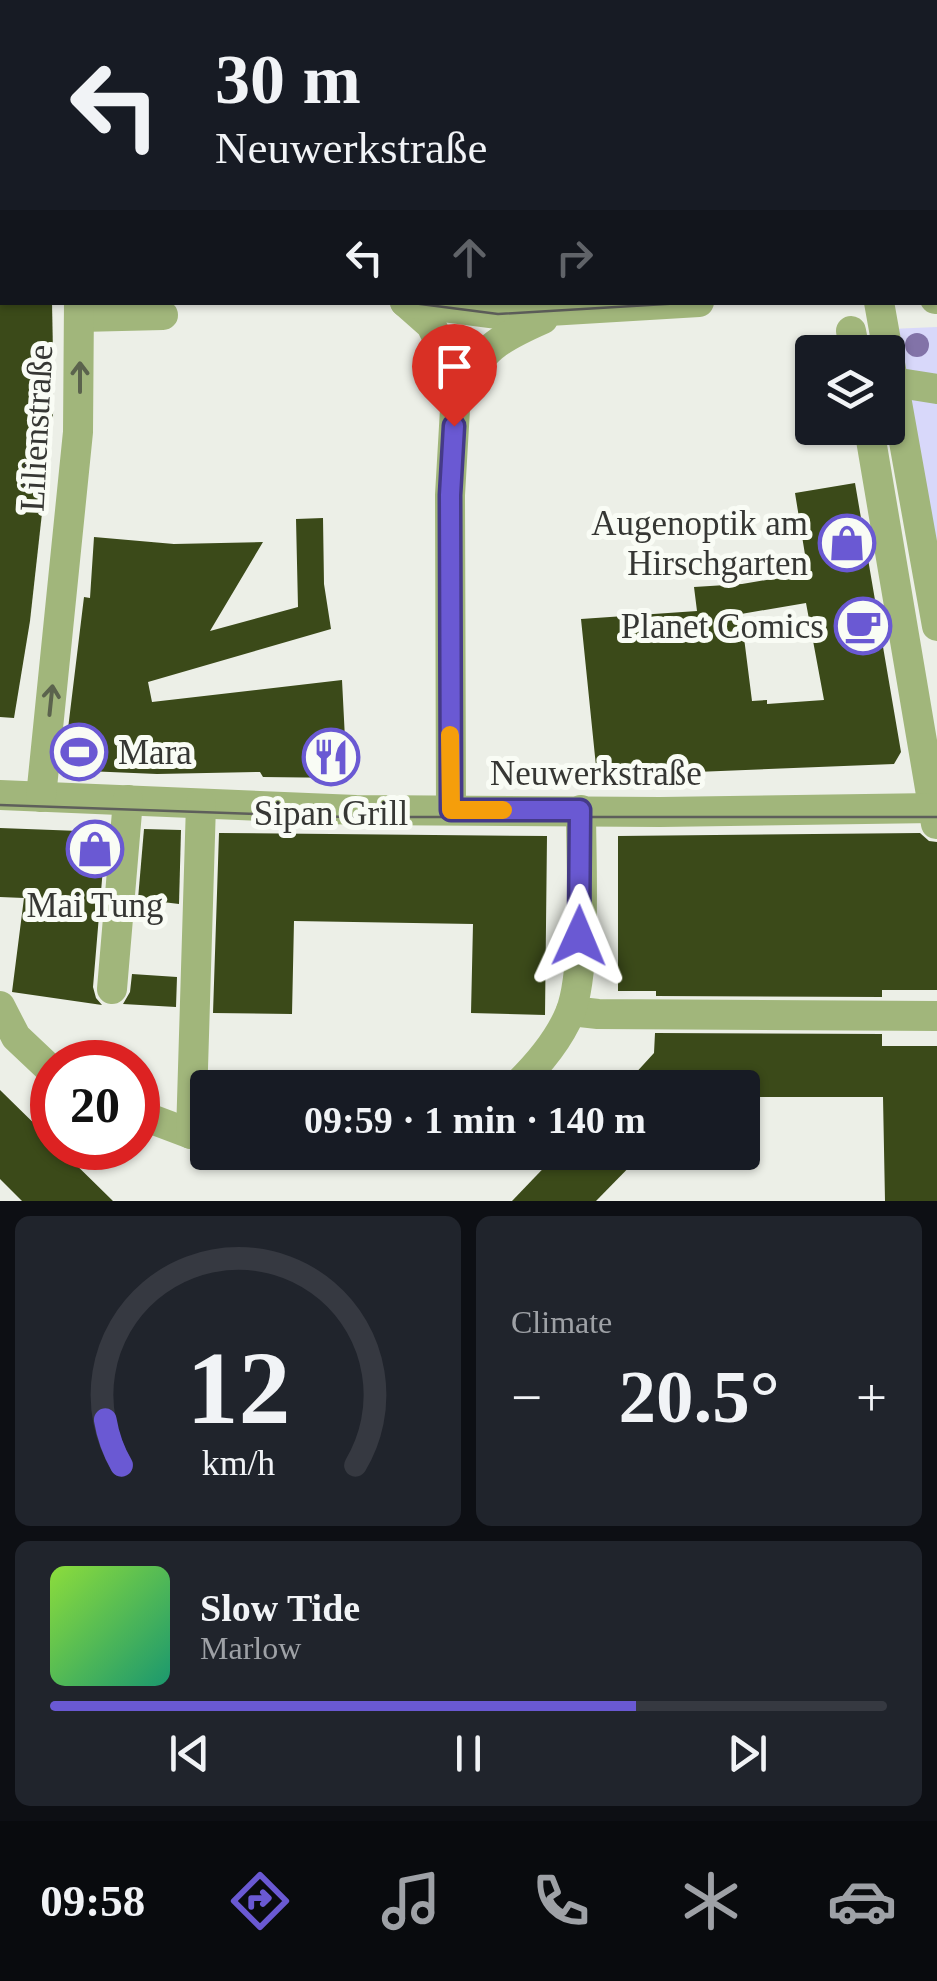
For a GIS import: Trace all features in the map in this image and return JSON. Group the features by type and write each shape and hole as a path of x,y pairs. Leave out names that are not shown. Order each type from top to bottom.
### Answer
{"street":[{"path":"408,305 431,325 446,356 456,392 450,495 451,810"},
{"path":"428,305 498,314 640,305"},
{"path":"880,305 885,335"},
{"path":"80,310 163,315"},
{"name":"Lilienstraße","path":"41,797 78,432 80,310"},
{"path":"456,392 478,359 500,338 558,312"},
{"path":"905,384 937,390"},
{"path":"905,440 932,569 937,626"},
{"path":"872,445 934,802"},
{"name":"Neuwerkstraße","path":"0,795 451,810 934,802"},
{"path":"112,988 128,800"},
{"path":"199,1070 201,804"},
{"path":"532,1070 571,1011 578,976 580,810"},
{"path":"0,1006 16,1037 30,1050"},
{"path":"571,1011 937,1016"},
{"path":"160,1121 190,1131"}],"shaded area":[{"path":"937,327 937,590 905,412 905,335 891,335 890,329"}],"building":[{"path":"0,305 52,305 54,405 30,621 14,718 0,717"},
{"path":"855,483 901,752 894,764 597,776 581,619 697,611 694,587 808,573 795,493","holes":["806,603 824,700 767,704 767,700 752,701 741,614"]},
{"path":"323,518 324,584 331,629 148,682 152,702 342,680 347,778 263,777 260,772 157,774 63,770 84,597 90,598 94,537 174,544 263,542 210,631 298,607 296,519"},
{"path":"0,828 106,832 93,987 102,1005 12,992 24,898 0,897"},
{"path":"144,829 181,830 179,904 138,899"},
{"path":"219,833 547,836 545,1015 471,1013 473,924 294,921 292,1014 213,1013"},
{"path":"920,833 937,842 937,990 882,990 882,997 656,996 656,991 618,991 618,836"},
{"path":"132,974 177,977 176,1007 123,1004 130,992"},
{"path":"655,1033 882,1034 882,1046 937,1046 937,1201 885,1201 883,1097 760,1097 760,1070 638,1070 654,1053"},
{"path":"0,1090 30,1119 30,1170 81,1170 113,1201 22,1201 0,1179"},
{"path":"542,1170 626,1170 596,1201 512,1201"}],"tram line":[{"path":"428,305 498,314 649,305"},
{"path":"0,805 345,817 937,817"}],"slow traffic":[{"path":"450,735 451,810 503,810"}],"place":[{"name":"Augenoptik am Hirschgarten","path":"847,543"},
{"name":"Planet Comics","path":"863,626"},
{"name":"Mara","path":"79,752"},
{"name":"Sipan Grill","path":"331,757"},
{"name":"Mai Tung","path":"95,849"}],"route":[{"path":"454,426 449,620 451,810 580,810 579,936"}]}
